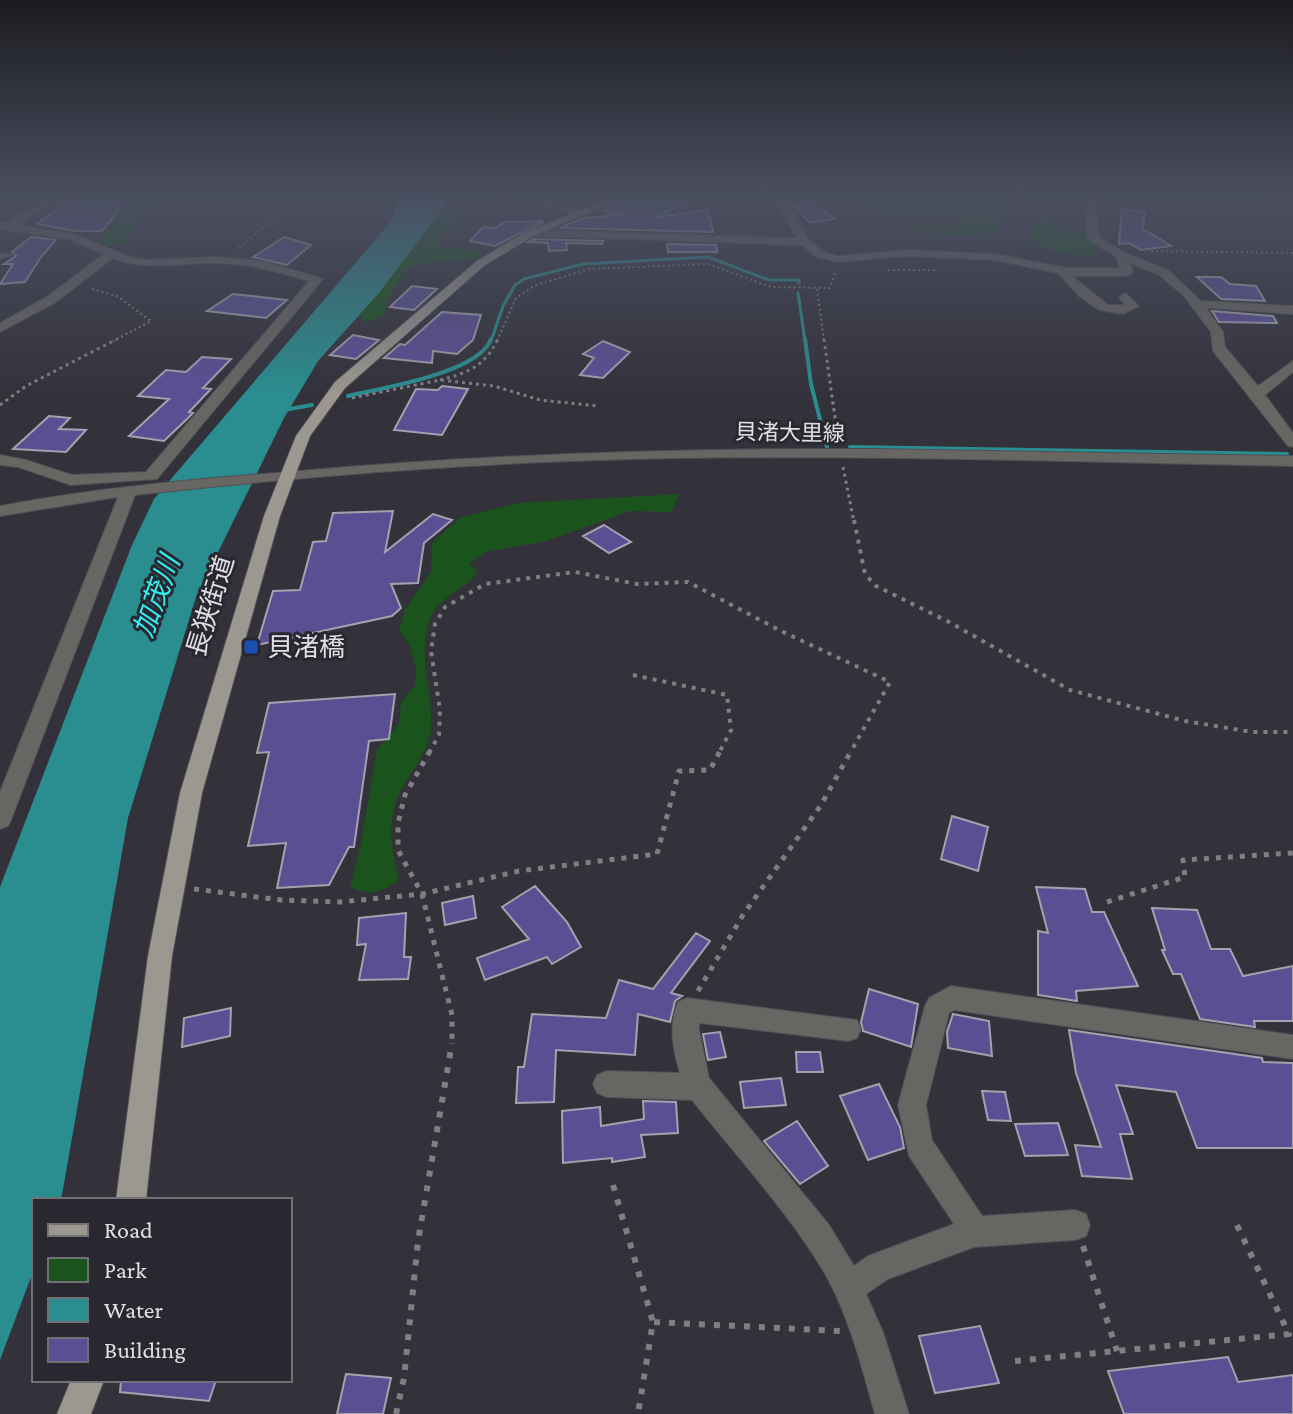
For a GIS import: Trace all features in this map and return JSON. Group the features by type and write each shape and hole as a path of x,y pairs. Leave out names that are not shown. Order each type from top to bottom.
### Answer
{"main road":[{"name":"長狭街道","path":"131,1198 147,1057 172,887 201,758 287,477 307,428 340,385 481,263"},
{"path":"74,1414 87,1382"}],"street":[{"path":"0,328 52,299 99,263"},
{"path":"0,460 82,481 151,476 317,279 253,263"},
{"path":"1023,263 1062,271 1127,272 1124,263"},
{"path":"1146,263 1158,267 1179,282 1217,332 1218,348 1293,443"},
{"path":"1062,271 1109,310 1129,310 1133,306 1125,297"},
{"path":"1085,293 1101,292"},
{"path":"1197,304 1293,310"},
{"path":"1257,394 1293,365"},
{"name":"貝渚大里線","path":"133,492 421,465 574,457 734,453 1293,461"},
{"path":"37,503 52,482 53,474"},
{"path":"0,511 37,503 133,492 0,820"},
{"path":"974,1232 958,1202 919,1146 912,1105 938,1006 951,998 1293,1047"},
{"path":"848,1029 687,1010 683,1033 690,1068 699,1087 818,1236 848,1288 867,1332 892,1414"},
{"path":"607,1084 699,1087"},
{"path":"848,1288 879,1267 974,1232 1075,1225"}],"path":[{"path":"879,270 955,270 954,263"},
{"path":"326,401 469,373 490,356 516,298 534,286 589,269 708,264 771,287 817,289 830,288 832,275 839,270"},
{"path":"0,405 26,386 151,321 117,296 86,287"},
{"path":"817,289 841,455 865,574 876,586 949,622 1070,690 1185,721 1252,732 1293,732"},
{"path":"440,380 494,386 540,400 598,406"},
{"path":"396,1414 404,1378 418,1241 454,1034 422,894 398,850 398,823 405,795 426,763 439,735 440,710 431,651 435,624 445,607 485,584 575,572 637,584 688,582 781,631 890,682 821,805 743,915 687,1010"},
{"path":"172,887 281,900 340,902 422,894 519,871 657,854 679,771 710,770 731,730 727,695 633,675"},
{"path":"1107,902 1185,877 1183,860 1293,853"},
{"path":"613,1185 653,1322 638,1414"},
{"path":"1015,1361 1289,1334 1234,1219"},
{"path":"1075,1225 1117,1351"},
{"path":"653,1322 867,1332"}],"green space":[{"path":"389,263 424,263 406,269 386,303 384,315 365,322 356,310"},
{"path":"679,494 671,512 631,511 546,541 486,552 469,564 477,572 437,607 428,627 425,656 431,730 427,745 401,790 393,812 392,847 399,880 375,892 350,887 377,749 399,724 401,702 415,685 416,666 409,645 399,629 405,610 431,572 432,543 460,518 517,503"}],"water":[{"name":"加茂川","path":"355,263 402,263 318,361 284,418 196,597 128,818 62,1195 61,1198 32,1198 32,1274 0,1360 0,887 132,545 154,499"}],"building":[{"path":"37,263 25,282 0,284 13,264 4,264"},
{"path":"1197,277 1221,277 1230,284 1256,286 1265,301 1221,299"},
{"path":"412,286 437,289 414,310 390,307"},
{"path":"233,294 287,300 266,318 207,311"},
{"path":"1212,311 1273,316 1277,323 1219,322"},
{"path":"442,312 481,315 473,340 457,354 433,351 432,363 384,358 400,344 405,345"},
{"path":"353,335 379,340 356,359 330,355"},
{"path":"603,341 630,352 603,378 580,375 594,358 583,354"},
{"path":"202,357 231,359 203,388 211,389 189,412 193,413 164,441 129,436 169,399 138,396 166,370 186,372"},
{"path":"442,386 468,389 442,435 394,430 416,389 438,390"},
{"path":"49,416 70,418 59,429 86,430 66,452 13,449"},
{"path":"393,511 385,552 433,514 452,520 424,543 418,583 391,584 401,608 392,616 257,645 273,591 300,590 313,542 326,541 333,513"},
{"path":"604,525 631,542 609,553 583,536"},
{"path":"395,694 389,739 369,741 354,847 349,847 329,885 277,888 286,843 248,846 269,752 257,753 269,703"},
{"path":"952,816 988,827 978,871 941,859"},
{"path":"535,886 567,922 581,947 552,964 547,957 485,980 477,958 529,939 502,907"},
{"path":"1036,887 1085,889 1092,912 1104,912 1138,986 1076,991 1077,1001 1038,995 1038,931 1048,933"},
{"path":"473,896 476,918 445,925 442,903"},
{"path":"1152,908 1197,910 1211,949 1230,949 1243,976 1293,966 1293,1021 1254,1021 1255,1027 1200,1019 1181,974 1173,974 1162,950 1165,950"},
{"path":"406,913 404,957 411,957 408,979 359,980 366,944 357,945 359,918"},
{"path":"696,933 710,941 671,993 682,996 675,1001 670,1022 638,1014 635,1055 556,1050 554,1102 516,1103 518,1067 524,1067 532,1014 606,1018 619,980 653,989"},
{"path":"869,989 918,1004 911,1047 863,1031 861,1022"},
{"path":"231,1008 230,1036 182,1047 184,1018"},
{"path":"953,1014 989,1021 992,1056 948,1048 947,1032"},
{"path":"1069,1030 1262,1058 1263,1062 1293,1063 1293,1148 1197,1148 1176,1092 1116,1085 1133,1134 1120,1134 1132,1179 1082,1176 1075,1145 1101,1147 1076,1073"},
{"path":"720,1032 726,1057 708,1060 703,1034"},
{"path":"796,1052 820,1052 823,1072 797,1072"},
{"path":"781,1078 786,1105 744,1108 740,1082"},
{"path":"879,1084 900,1127 904,1148 868,1160 840,1096"},
{"path":"982,1091 1005,1092 1011,1121 988,1120"},
{"path":"643,1101 676,1102 678,1133 641,1135 645,1157 612,1162 612,1158 563,1163 562,1111 600,1107 601,1126 644,1119"},
{"path":"797,1121 828,1166 800,1184 764,1141"},
{"path":"1058,1123 1068,1155 1025,1156 1015,1124"},
{"path":"980,1326 999,1383 935,1393 919,1336"},
{"path":"1228,1357 1238,1382 1293,1375 1293,1414 1124,1414 1108,1371"},
{"path":"346,1374 391,1378 383,1414 337,1414"},
{"path":"121,1382 215,1382 209,1401 120,1392"}],"waterway":[{"path":"491,341 503,306 515,285 524,279 583,264 601,263"},
{"path":"724,263 769,280 799,280 799,283"},
{"path":"798,293 805,341"},
{"path":"348,396 449,370 483,351 491,339"},
{"path":"805,339 811,384 827,447"},
{"path":"284,410 312,405"},
{"path":"850,447 1287,454"}],"place":[{"name":"貝渚橋","path":"251,647"}]}
